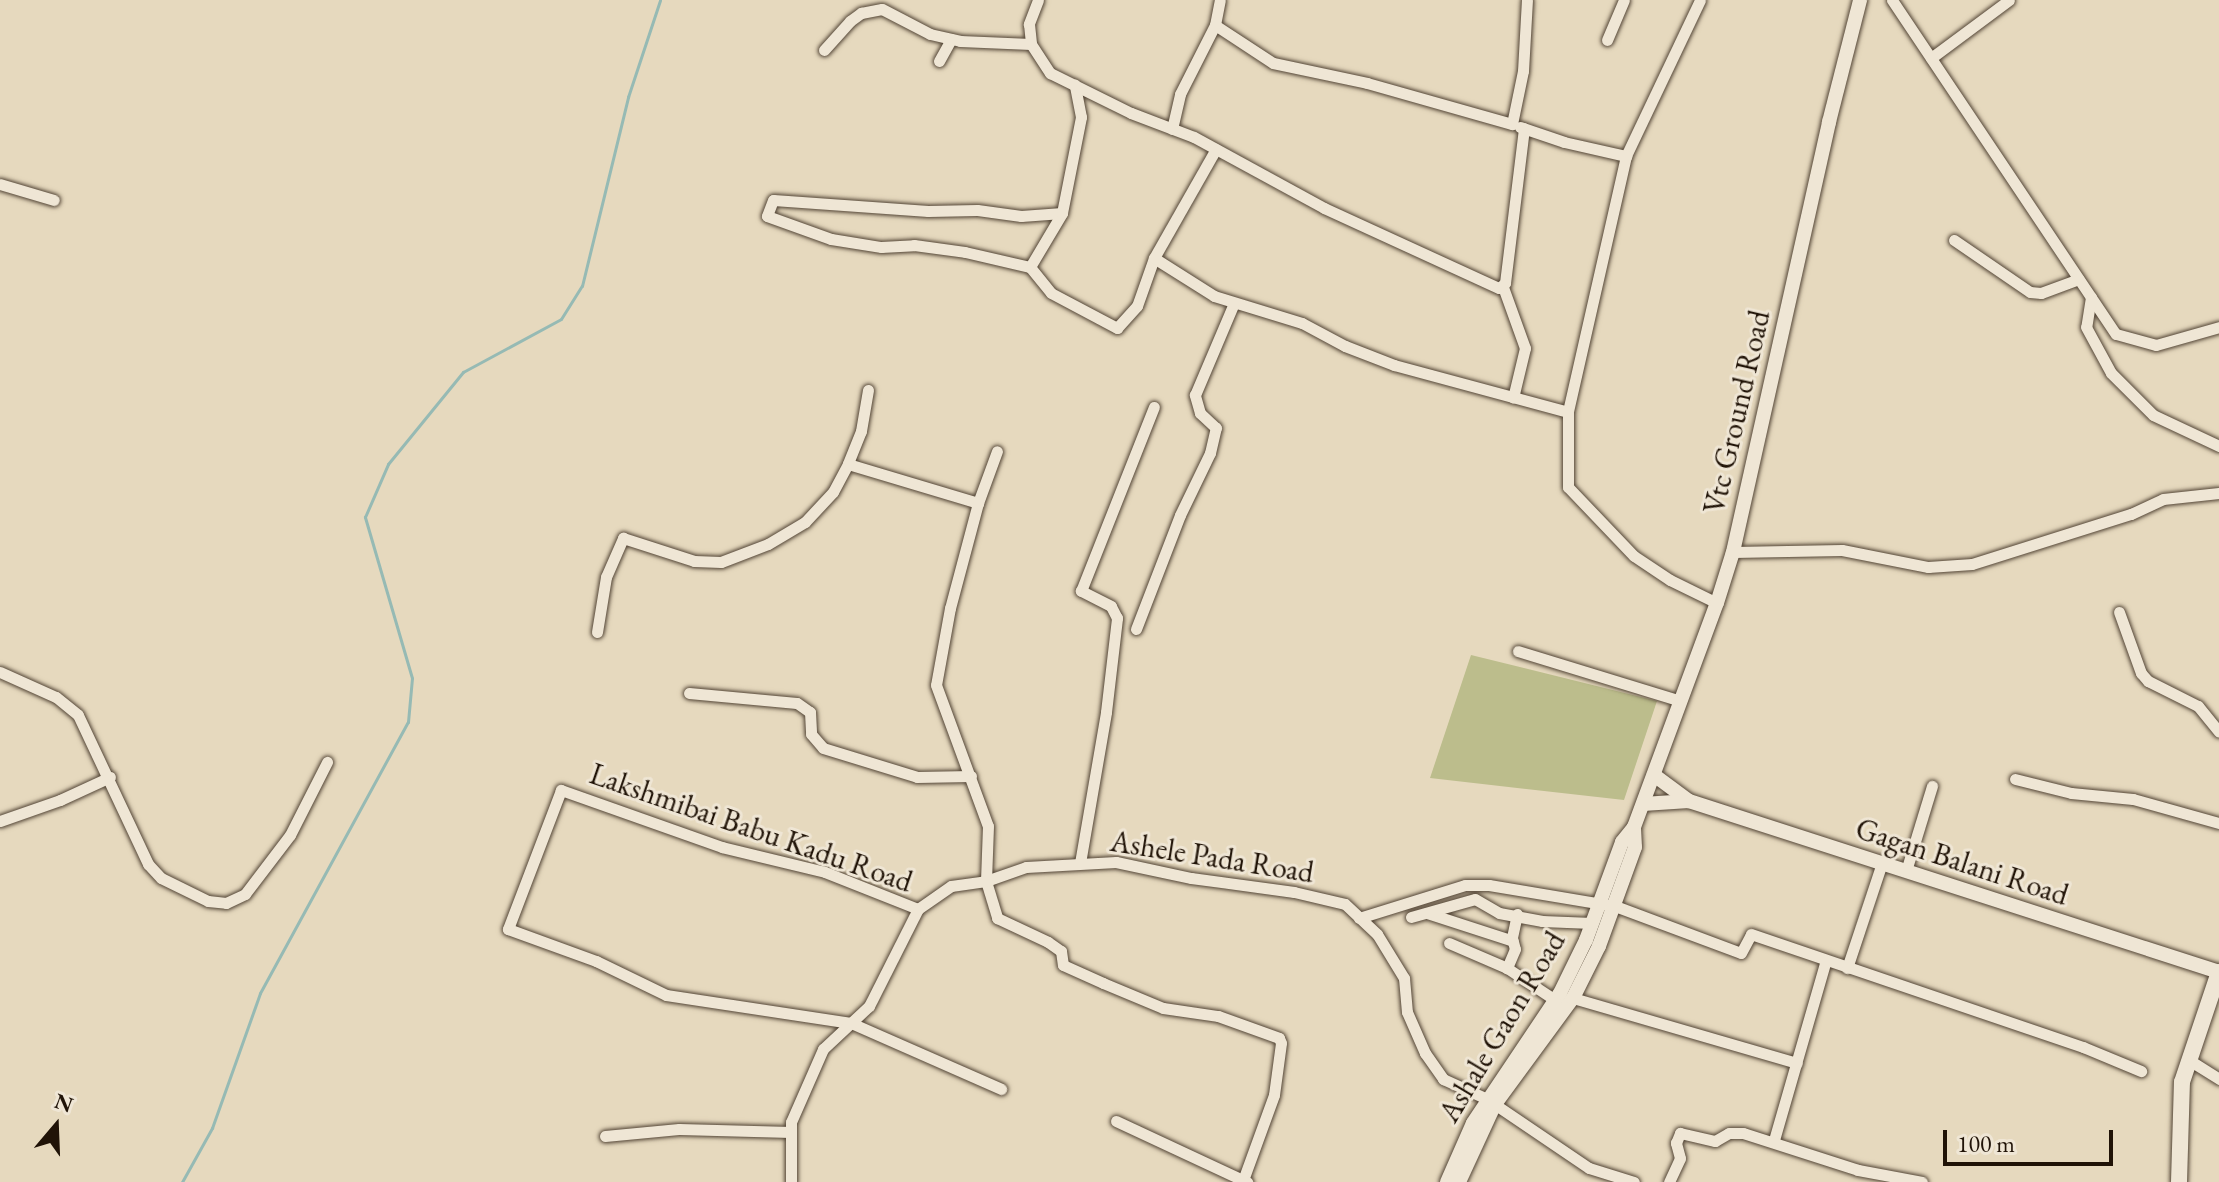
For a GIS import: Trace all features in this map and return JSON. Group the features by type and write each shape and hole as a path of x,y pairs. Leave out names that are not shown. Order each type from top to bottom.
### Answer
{"main road":[{"path":"2179,1182 2182,1082 2219,972"}],"street":[{"path":"1038,0 1029,24 1031,44 1050,73 1216,149 1324,208 1503,287"},
{"path":"1172,129 1180,94 1215,25 1220,0"},
{"path":"1513,398 1526,352 1503,287 1527,0"},
{"path":"1607,40 1624,0"},
{"path":"1700,0 1626,156 1568,412 1568,487 1634,556 1670,580 1717,603"},
{"name":"Vtc Ground Road","path":"1634,827 1733,552 1829,122 1860,0"},
{"path":"1892,0 2116,334 2156,345 2219,327"},
{"path":"1931,58 2009,0"},
{"path":"824,50 861,13 882,9 930,34 951,39 1031,44"},
{"path":"1215,25 1273,63 1367,83 1626,156"},
{"path":"939,61 951,39"},
{"path":"1030,267 1062,213 1081,117 1075,85"},
{"path":"1062,213 1021,216 977,210 928,211 773,200 767,216 831,239 881,247 914,245 965,252 1030,267 1051,293 1117,328 1137,306 1154,258 1216,149"},
{"path":"0,184 54,200"},
{"path":"1954,240 2030,292 2041,293 2079,279"},
{"path":"1154,258 1214,296 1302,323 1345,346 1394,365 1568,412"},
{"path":"2091,297 2086,327 2111,373 2153,415 2219,446"},
{"path":"1136,629 1180,515 1210,453 1216,428 1200,413 1195,395 1234,303"},
{"path":"597,632 606,577 623,538 694,561 721,562 768,544 805,522 833,492 848,464 861,431 868,390"},
{"path":"1080,863 1106,712 1117,618 1111,606 1081,591 1154,407"},
{"path":"997,451 978,503 950,608 936,685 988,826 986,881 997,918 1061,951 1063,965 1163,1008 1218,1016 1279,1038 1281,1043 1274,1095 1246,1181 1116,1121"},
{"path":"848,464 978,503"},
{"path":"1733,552 1842,550 1928,567 1972,564 2131,514 2163,499 2219,493"},
{"path":"2119,612 2141,673 2148,681 2198,706 2219,732"},
{"path":"1518,651 1681,701"},
{"path":"0,672 56,697 78,715 110,777 148,864 161,878 208,901 226,903 245,894 290,835 327,762"},
{"path":"689,693 797,703 810,712 811,734 823,748 917,777 971,776"},
{"name":"Gagan Balani Road","path":"1654,775 1689,801 2219,972"},
{"path":"0,821 60,800 110,777"},
{"path":"2015,779 2071,793 2133,799 2219,823"},
{"path":"1906,871 1932,786"},
{"name":"Lakshmibai Babu Kadu Road","path":"791,1182 791,1122 823,1049 851,1023 869,1006 918,909 825,872 722,847 561,790 508,929 596,961 666,995 851,1023"},
{"name":"Gagan Balani Road","path":"1643,804 1689,801"},
{"name":"Ashale Gaon Road","path":"1459,1182 1491,1102 1573,998 1607,905 1622,842 1634,827"},
{"name":"Ashele Pada Road","path":"918,909 951,886 986,881 1026,867 1116,862 1191,878 1294,892 1345,904 1377,934 1404,978 1407,1012 1425,1053 1443,1079 1491,1102 1589,1168 1634,1182"},
{"path":"1847,968 1882,863"},
{"path":"1359,918 1465,885 1489,885 1607,905 1741,953 1751,934 2083,1047 2141,1071"},
{"path":"1411,917 1475,899 1487,909 1542,921 1592,923"},
{"name":"Ashale Gaon Road","path":"1447,1182 1491,1102 1555,1000 1592,923 1607,905"},
{"path":"1426,913 1513,941"},
{"path":"1507,968 1515,949 1513,941 1517,914"},
{"path":"1449,943 1507,968 1555,1000"},
{"path":"1774,1140 1826,960"},
{"path":"1573,998 1797,1063"},
{"path":"851,1023 1001,1089"},
{"path":"2189,1060 2219,1079"},
{"path":"605,1136 679,1129 791,1132"},
{"path":"1669,1182 1680,1158 1676,1143 1680,1133 1715,1141 1729,1133 1743,1133 1774,1140 1812,1157 1858,1170 1936,1182"}],"green space":[{"path":"1471,655 1657,701 1624,800 1430,778"}],"waterway":[{"path":"182,1182 212,1128 260,993 408,722 412,678 365,517 388,464 463,372 561,319 582,286 628,97 660,0"}]}
